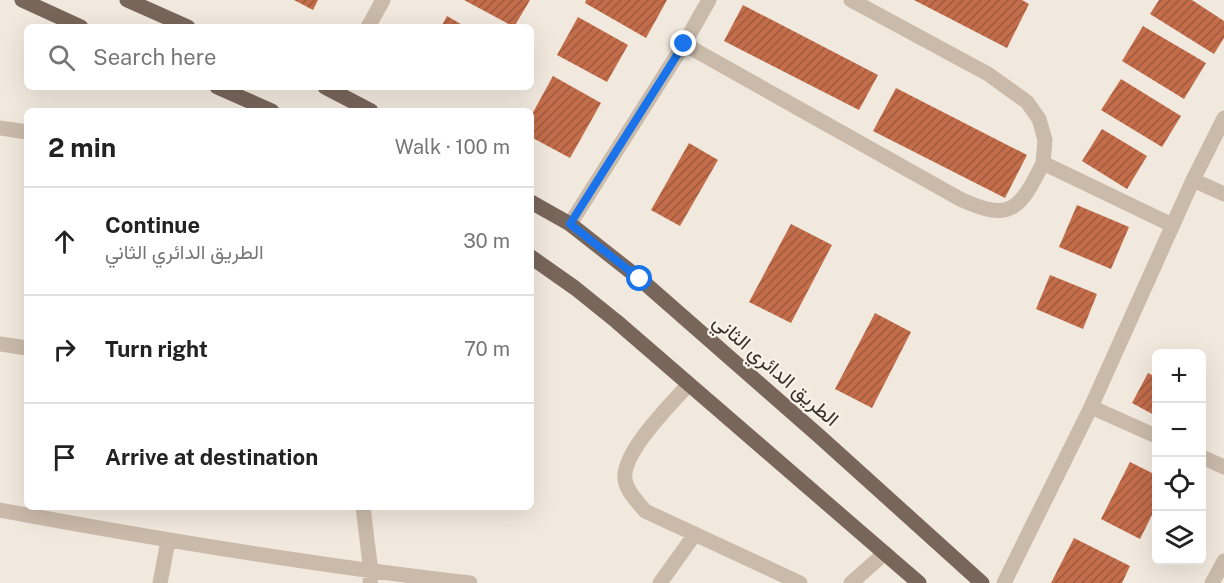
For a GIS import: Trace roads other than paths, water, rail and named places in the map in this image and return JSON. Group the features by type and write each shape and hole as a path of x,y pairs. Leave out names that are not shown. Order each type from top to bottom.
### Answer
{"main road":[{"path":"22,0 74,24"},
{"path":"127,0 181,24"},
{"path":"224,90 265,108"},
{"path":"334,90 366,108"},
{"name":"الطريق الدائري الثاني","path":"534,204 570,224 640,279 982,583"},
{"path":"534,259 608,314 919,583"}],"street":[{"path":"370,24 383,0"},
{"path":"570,224 684,44 709,0"},
{"path":"684,44 979,208 1000,212 1012,207 1028,193 1043,163 1045,140 1039,119 1027,102 988,74 851,0"},
{"path":"1004,583 1091,407 1172,225 1224,118"},
{"path":"0,128 24,132"},
{"path":"1043,163 1172,225"},
{"path":"1193,180 1224,194"},
{"path":"0,344 24,348"},
{"path":"688,384 640,439 627,465 625,480 632,495 645,511 800,583"},
{"path":"1091,407 1152,434"},
{"path":"1206,459 1224,467"},
{"path":"0,510 370,577 471,583"},
{"path":"363,510 370,577"},
{"path":"660,583 695,534"},
{"path":"160,583 168,541"},
{"path":"851,583 885,553"},
{"path":"1212,583 1224,561"}]}
